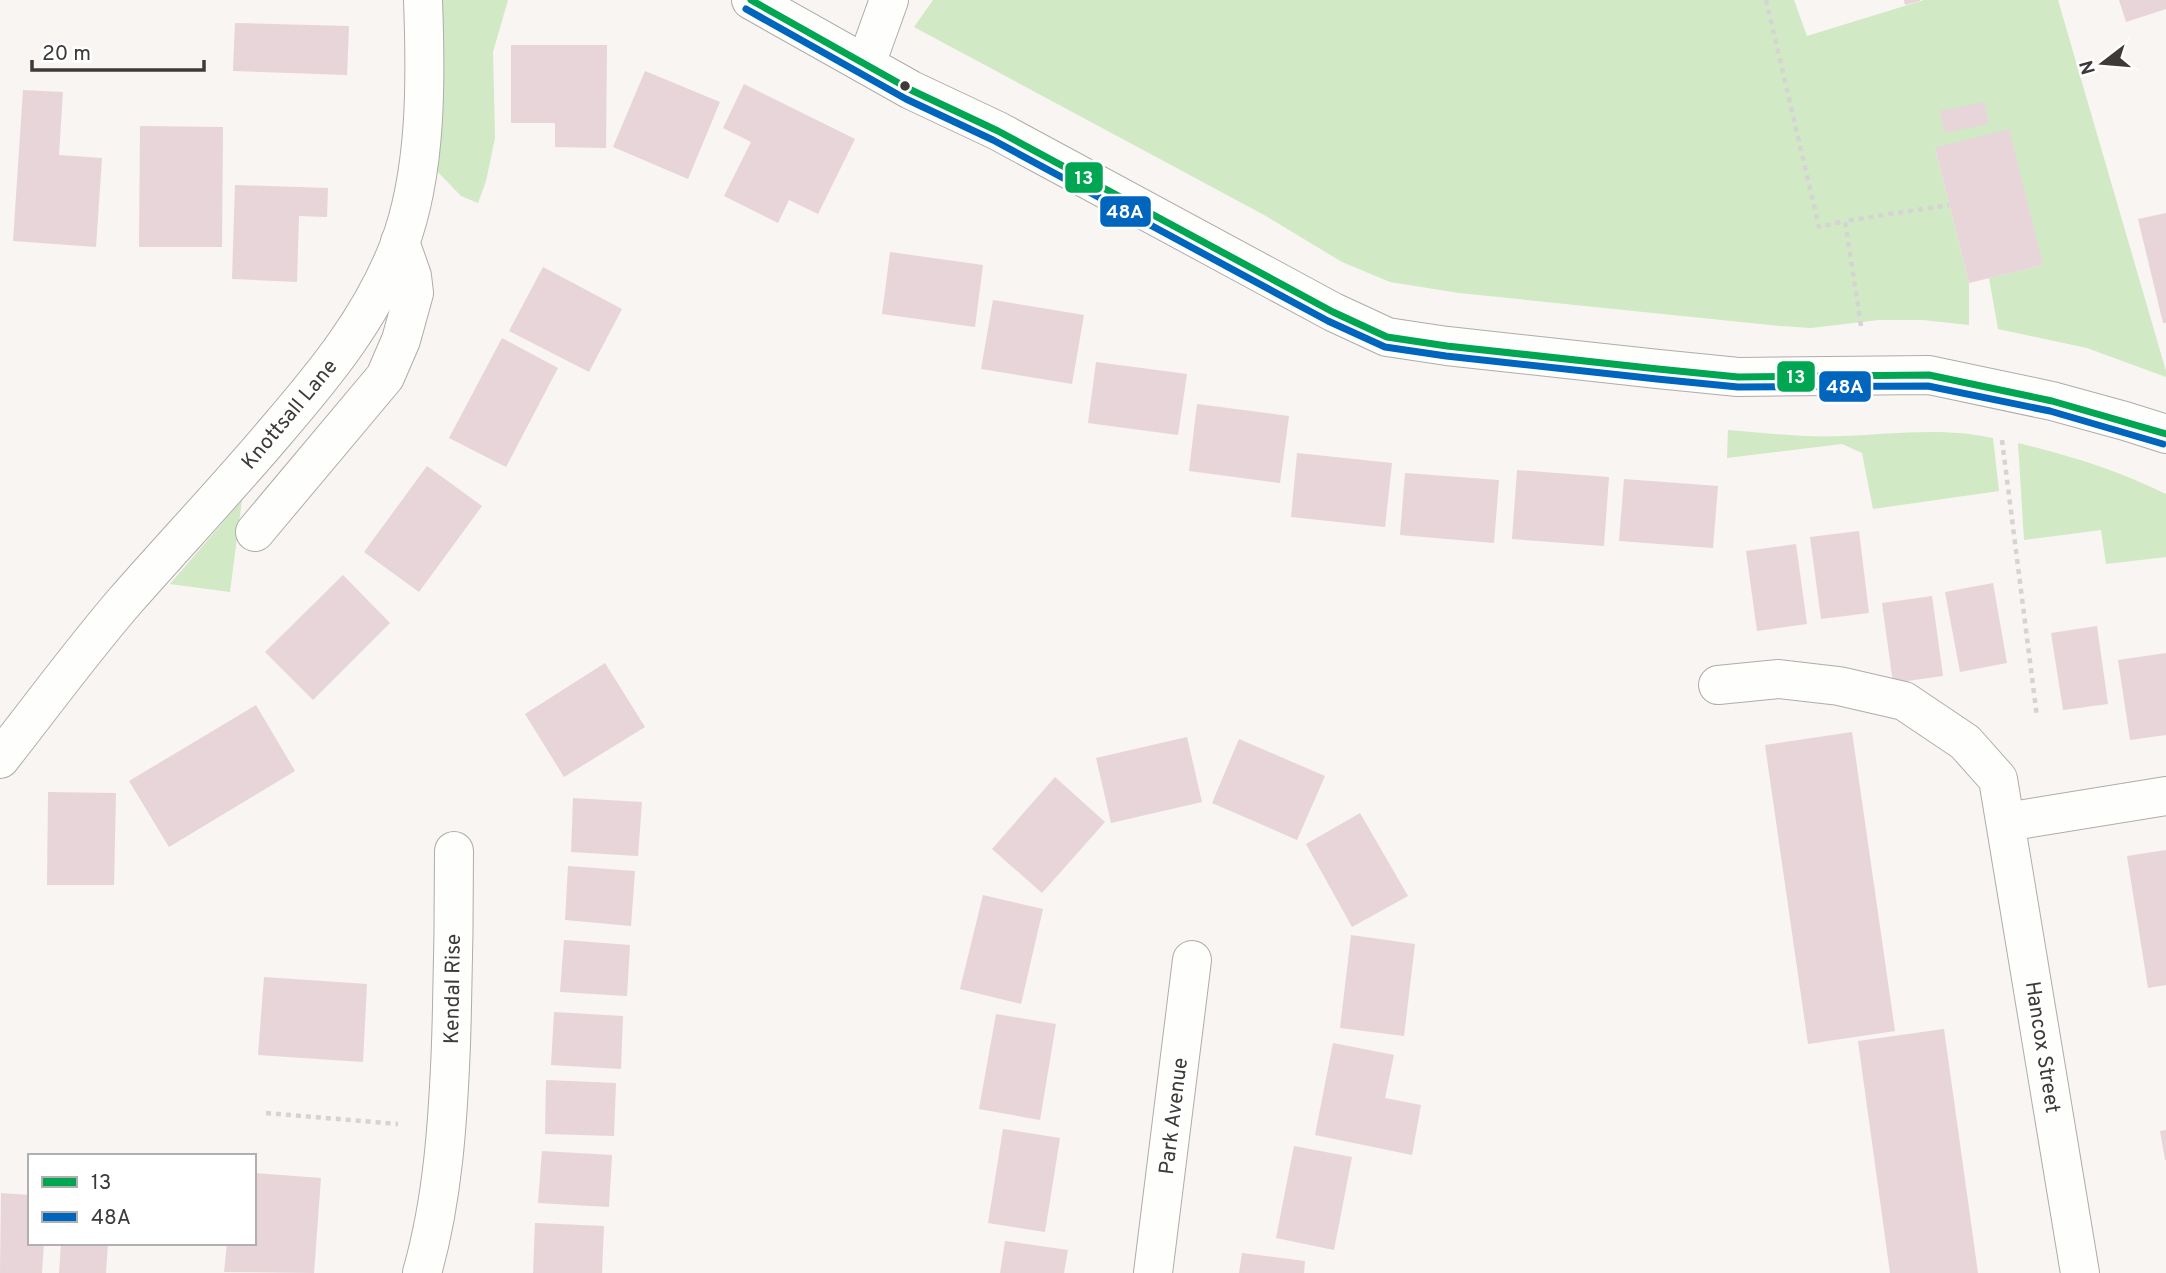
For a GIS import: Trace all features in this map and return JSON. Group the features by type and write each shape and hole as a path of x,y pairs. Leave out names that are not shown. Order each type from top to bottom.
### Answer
{"street":[{"name":"Knottsall Lane","path":"0,759 124,603 256,454 332,363 374,302 400,242 419,173 425,54 423,0"},
{"path":"751,0 911,90 998,131 1333,312 1387,337 1447,346 1738,377 1929,375 2076,407 2166,434"},
{"path":"866,64 889,0"},
{"path":"255,532 385,377 401,340 414,293 412,276 400,242"},
{"path":"332,363 372,395"},
{"path":"256,454 291,489"},
{"name":"Hancox Street","path":"1718,685 1779,679 1839,685 1904,701 1965,742 1998,779 2080,1273"},
{"path":"2006,822 2166,796"},
{"name":"Kendal Rise","path":"422,1273 430,1247 447,1128 453,1001 454,851"},
{"name":"Park Avenue","path":"1153,1273 1192,960"}],"path":[{"path":"1766,0 1819,227 1949,205"},
{"path":"1845,221 1862,327"},
{"path":"1997,389 2037,717"},
{"path":"266,1113 447,1128"}],"green space":[{"path":"439,0 508,0 493,52 495,138 486,181 478,203 461,196 436,170"},
{"path":"933,0 1794,0 1807,36 1924,0 2058,0 2166,377 2087,348 1998,329 1989,278 2043,265 1935,148 1969,283 1969,325 1923,320 1879,320 1811,328 1459,293 1390,282 1342,262 1266,216 914,27"},
{"path":"1728,430 1814,436 1936,432 1993,438 1999,491 1873,509 1862,453 1842,444 1727,458"},
{"path":"2018,443 2094,464 2166,494 2166,557 2106,564 2101,530 2024,540"},
{"path":"242,500 230,592 170,584"}],"building":[{"path":"1904,0 1920,0 1920,1 1905,5"},
{"path":"2119,0 2166,0 2166,9 2126,22"},
{"path":"235,23 349,26 347,75 233,71"},
{"path":"511,45 607,45 606,148 555,147 555,123 511,123"},
{"path":"645,71 720,102 688,179 613,147"},
{"path":"744,84 855,139 818,214 789,200 778,223 724,196 751,142 723,128"},
{"path":"23,90 63,92 59,155 102,158 96,247 13,241"},
{"path":"1984,102 1989,124 1944,133 1940,111"},
{"path":"140,126 223,127 222,247 139,247"},
{"path":"2009,129 2043,265 1969,283 1935,148"},
{"path":"235,185 328,188 327,217 299,216 297,282 232,279"},
{"path":"2166,213 2166,323 2163,323 2138,219"},
{"path":"890,252 983,265 975,327 882,314"},
{"path":"543,267 622,309 589,372 509,331"},
{"path":"993,300 1084,315 1072,384 981,369"},
{"path":"502,338 558,368 506,467 449,438"},
{"path":"1096,362 1187,374 1178,435 1088,423"},
{"path":"1197,404 1289,416 1280,483 1189,471"},
{"path":"1297,453 1392,463 1385,527 1291,517"},
{"path":"427,466 482,506 419,592 364,552"},
{"path":"1517,470 1609,477 1604,546 1512,539"},
{"path":"1405,473 1499,480 1494,543 1400,535"},
{"path":"1624,479 1718,486 1713,548 1619,541"},
{"path":"1859,531 1869,613 1821,619 1810,537"},
{"path":"1796,544 1807,624 1757,631 1746,551"},
{"path":"343,575 390,623 313,700 265,652"},
{"path":"1993,583 2007,663 1960,672 1945,592"},
{"path":"1932,596 1943,676 1893,683 1882,603"},
{"path":"2097,626 2108,704 2063,710 2051,633"},
{"path":"2166,653 2166,735 2130,740 2118,660"},
{"path":"605,663 645,727 564,777 525,714"},
{"path":"256,705 295,771 169,847 129,781"},
{"path":"1852,732 1895,1031 1808,1044 1765,745"},
{"path":"1187,737 1202,802 1111,823 1096,758"},
{"path":"1239,739 1325,776 1297,840 1212,803"},
{"path":"1055,777 1105,822 1042,893 992,849"},
{"path":"48,792 116,793 114,885 47,885"},
{"path":"573,798 642,802 638,856 571,852"},
{"path":"1360,813 1408,896 1352,927 1306,844"},
{"path":"2166,850 2166,985 2148,988 2127,856"},
{"path":"568,866 635,871 631,926 565,920"},
{"path":"983,895 1043,909 1021,1004 960,989"},
{"path":"1351,935 1415,944 1404,1036 1340,1028"},
{"path":"564,940 630,945 627,996 560,992"},
{"path":"264,977 367,984 363,1062 258,1055"},
{"path":"554,1012 623,1016 621,1069 551,1065"},
{"path":"996,1014 1056,1024 1040,1120 979,1109"},
{"path":"1944,1029 1978,1273 1890,1273 1858,1041"},
{"path":"1333,1043 1394,1055 1385,1098 1421,1105 1412,1155 1315,1135"},
{"path":"546,1080 616,1083 614,1136 545,1134"},
{"path":"1003,1129 1060,1138 1045,1232 988,1223"},
{"path":"2166,1130 2166,1160 2165,1160 2160,1131"},
{"path":"1294,1146 1352,1157 1334,1250 1276,1238"},
{"path":"542,1151 612,1155 609,1207 538,1203"},
{"path":"256,1173 321,1178 314,1273 224,1272 227,1245 256,1245"},
{"path":"1,1193 28,1195 28,1245 44,1245 42,1273 0,1273"},
{"path":"535,1223 604,1226 602,1273 533,1273"},
{"path":"1005,1241 1068,1250 1064,1273 1000,1273"},
{"path":"61,1245 108,1245 106,1273 59,1273"},
{"path":"1242,1253 1305,1261 1304,1273 1239,1273"}],"transit line":[{"name":"13","path":"751,0 911,90 998,131 1333,312 1387,337 1447,346 1738,377 1929,375 2052,401 2166,434"},
{"name":"48A","path":"746,9 906,99 993,140 1328,321 1385,347 1738,387 1928,386 2050,411 2163,444"}]}
